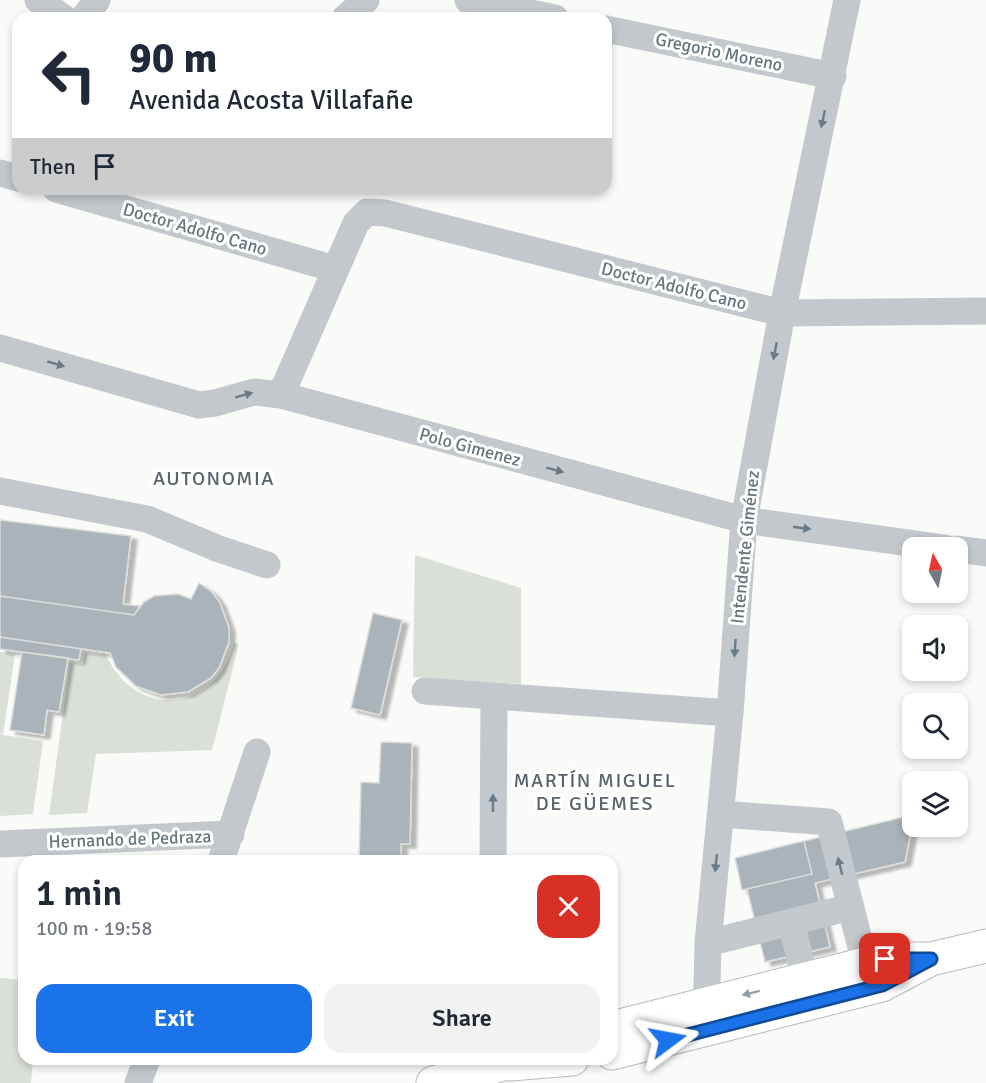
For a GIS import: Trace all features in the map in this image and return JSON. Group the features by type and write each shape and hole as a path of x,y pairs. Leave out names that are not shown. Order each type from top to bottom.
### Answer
{"main road":[{"path":"799,994 865,963 885,959 931,959 986,946"},
{"path":"618,1051 706,1017 799,994 882,985 931,959"},
{"path":"618,1027 706,1017"},
{"path":"433,1083 516,1066"}],"street":[{"path":"38,0 55,12"},
{"path":"352,12 366,0"},
{"path":"468,0 526,12"},
{"name":"Intendente Giménez","path":"706,1017 708,943 730,713 744,520 782,313 847,0"},
{"name":"Gregorio Moreno","path":"612,30 832,76"},
{"name":"Doctor Adolfo Cano","path":"77,195 335,269 356,223 367,212 385,213 782,313 986,311"},
{"path":"281,395 335,269"},
{"name":"Polo Gimenez","path":"0,348 199,405 254,392 281,395 744,520 902,542"},
{"path":"0,491 147,519 219,549 267,565"},
{"path":"968,551 986,553"},
{"path":"425,691 730,713"},
{"path":"493,855 494,696"},
{"path":"231,834 257,752"},
{"path":"721,814 829,822 865,963"},
{"name":"Hernando de Pedraza","path":"0,844 231,834 223,855"},
{"path":"708,943 851,907"},
{"path":"791,922 799,994"},
{"path":"138,1083 145,1065"}],"shaded area":[{"path":"415,555 521,588 521,684 413,677"},
{"path":"234,643 239,644 212,750 96,754 87,813 49,815 70,662 83,664 85,653 106,655 119,676 136,691 155,698 174,700 194,695 211,684 225,667"},
{"path":"0,652 15,654 3,735 43,741 33,814 0,816"},
{"path":"0,978 18,980 18,1065 32,1065 31,1083 0,1083"}],"building":[{"path":"0,520 131,536 123,604 140,606 134,615 0,596"},
{"path":"199,583 212,592 220,603 229,628 229,642 219,668 211,678 188,692 161,695 136,686 116,667 110,653 0,637 0,596 134,615 144,602 154,596 178,594 191,599"},
{"path":"373,613 402,620 380,715 351,708"},
{"path":"0,637 81,649 79,660 0,649"},
{"path":"22,652 68,658 59,712 47,710 44,735 10,730"},
{"path":"381,742 412,743 410,844 401,844 401,855 359,855 361,782 379,783"},
{"path":"902,817 902,837 910,837 905,862 815,883 830,947 765,962 747,889 812,874 804,841"},
{"path":"804,841 812,874 742,890 735,858"}],"district":[{"name":"AUTONOMIA","path":"214,478"},
{"name":"MARTÍN MIGUEL DE GÜEMES","path":"595,792"}],"route":[{"path":"668,1040 882,985 931,959 885,959"}]}
